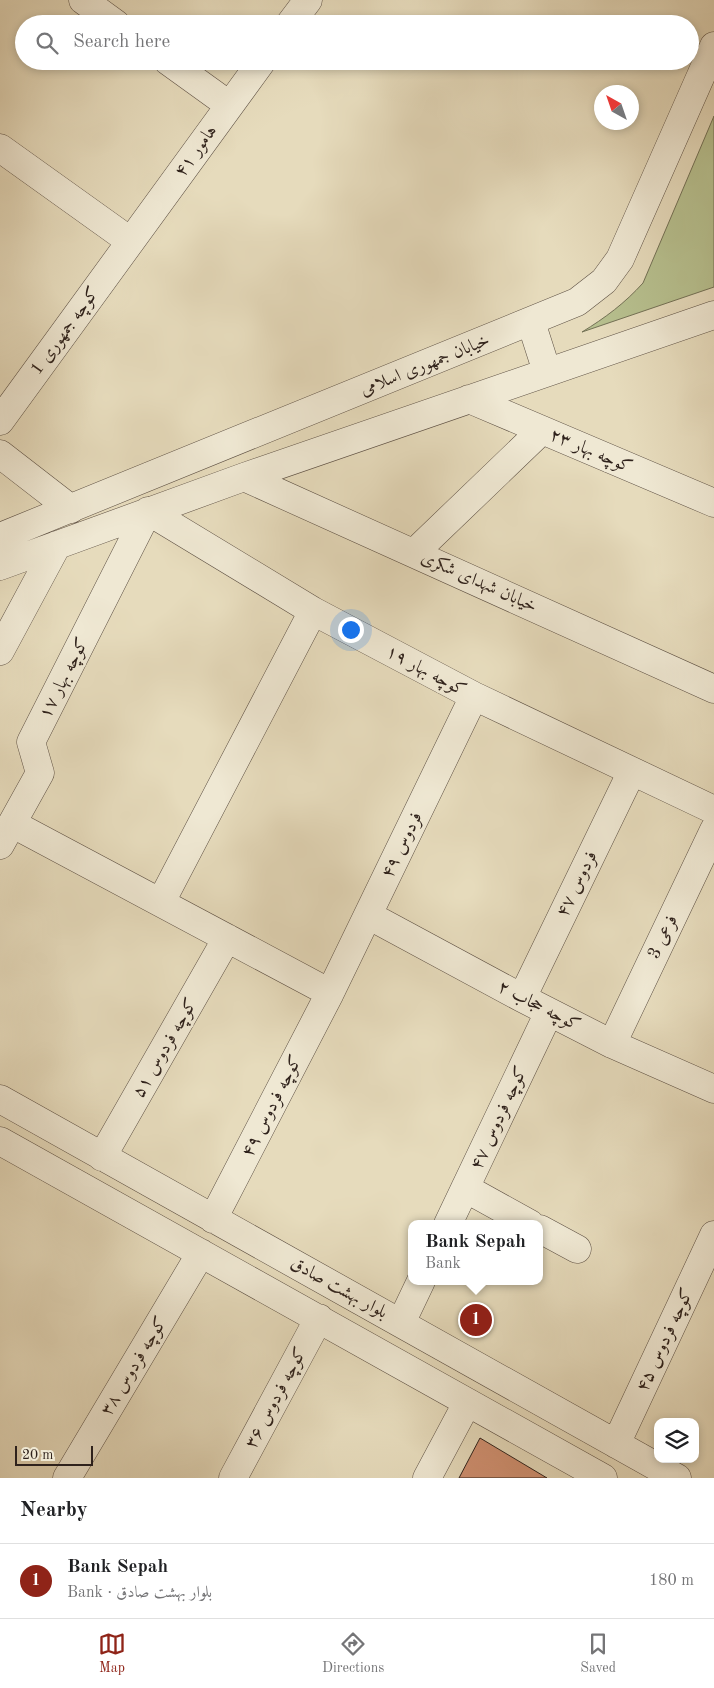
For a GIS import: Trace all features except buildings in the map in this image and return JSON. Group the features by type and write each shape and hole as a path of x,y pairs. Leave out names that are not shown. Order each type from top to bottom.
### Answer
{"street":[{"path":"83,0 104,15"},
{"path":"297,15 308,0"},
{"name":"خیابان جمهوری اسلامی","path":"0,537 531,322 577,302 593,291 604,281 620,259 714,46"},
{"path":"180,70 229,105"},
{"name":"هامور ۴۱","path":"130,240 255,70"},
{"path":"0,148 130,240"},
{"name":"کوچه جمهوری 1","path":"0,421 130,240"},
{"path":"0,566 244,477 714,316"},
{"path":"531,322 547,372"},
{"name":"کوچه بهار ۲۳","path":"469,399 714,503"},
{"path":"414,553 542,430"},
{"path":"0,454 71,508"},
{"name":"خیابان شهدای شکری","path":"244,477 714,688"},
{"name":"کوچه بهار ۱۹","path":"148,511 313,611 474,696 714,810"},
{"name":"کوچه بهار ۱۷","path":"6,834 40,773 31,742 148,511"},
{"path":"0,651 57,545"},
{"path":"161,902 313,611"},
{"name":"فردوس ۴۹","path":"330,993 474,696"},
{"name":"فردوس ۴۷","path":"522,998 632,771"},
{"name":"فرعی 3","path":"612,1044 714,830"},
{"path":"6,834 161,902 330,993"},
{"name":"کوچه حجاب ۲","path":"368,915 612,1044 714,1089"},
{"name":"کوچه فردوس ۵۱","path":"102,1157 227,938"},
{"name":"کوچه فردوس ۴۹","path":"213,1219 330,993"},
{"name":"کوچه فردوس ۴۷","path":"450,1220 549,1012"},
{"name":"بلوار بهشت صادق","path":"0,1099 677,1478"},
{"name":"بلوار بهشت صادق","path":"0,1141 603,1478"},
{"path":"465,1188 523,1220"},
{"path":"543,1231 577,1249"},
{"name":"کوچه فردوس ۴۵","path":"616,1444 714,1235"},
{"name":"کوچه فردوس ۳۸","path":"68,1478 201,1253"},
{"path":"401,1323 419,1285"},
{"name":"کوچه فردوس ۳۶","path":"233,1478 319,1318"},
{"path":"427,1478 467,1403"}],"green space":[{"path":"714,116 714,287 582,332 614,310 643,283"}],"place":[{"name":"Bank Sepah","path":"476,1320"}]}
